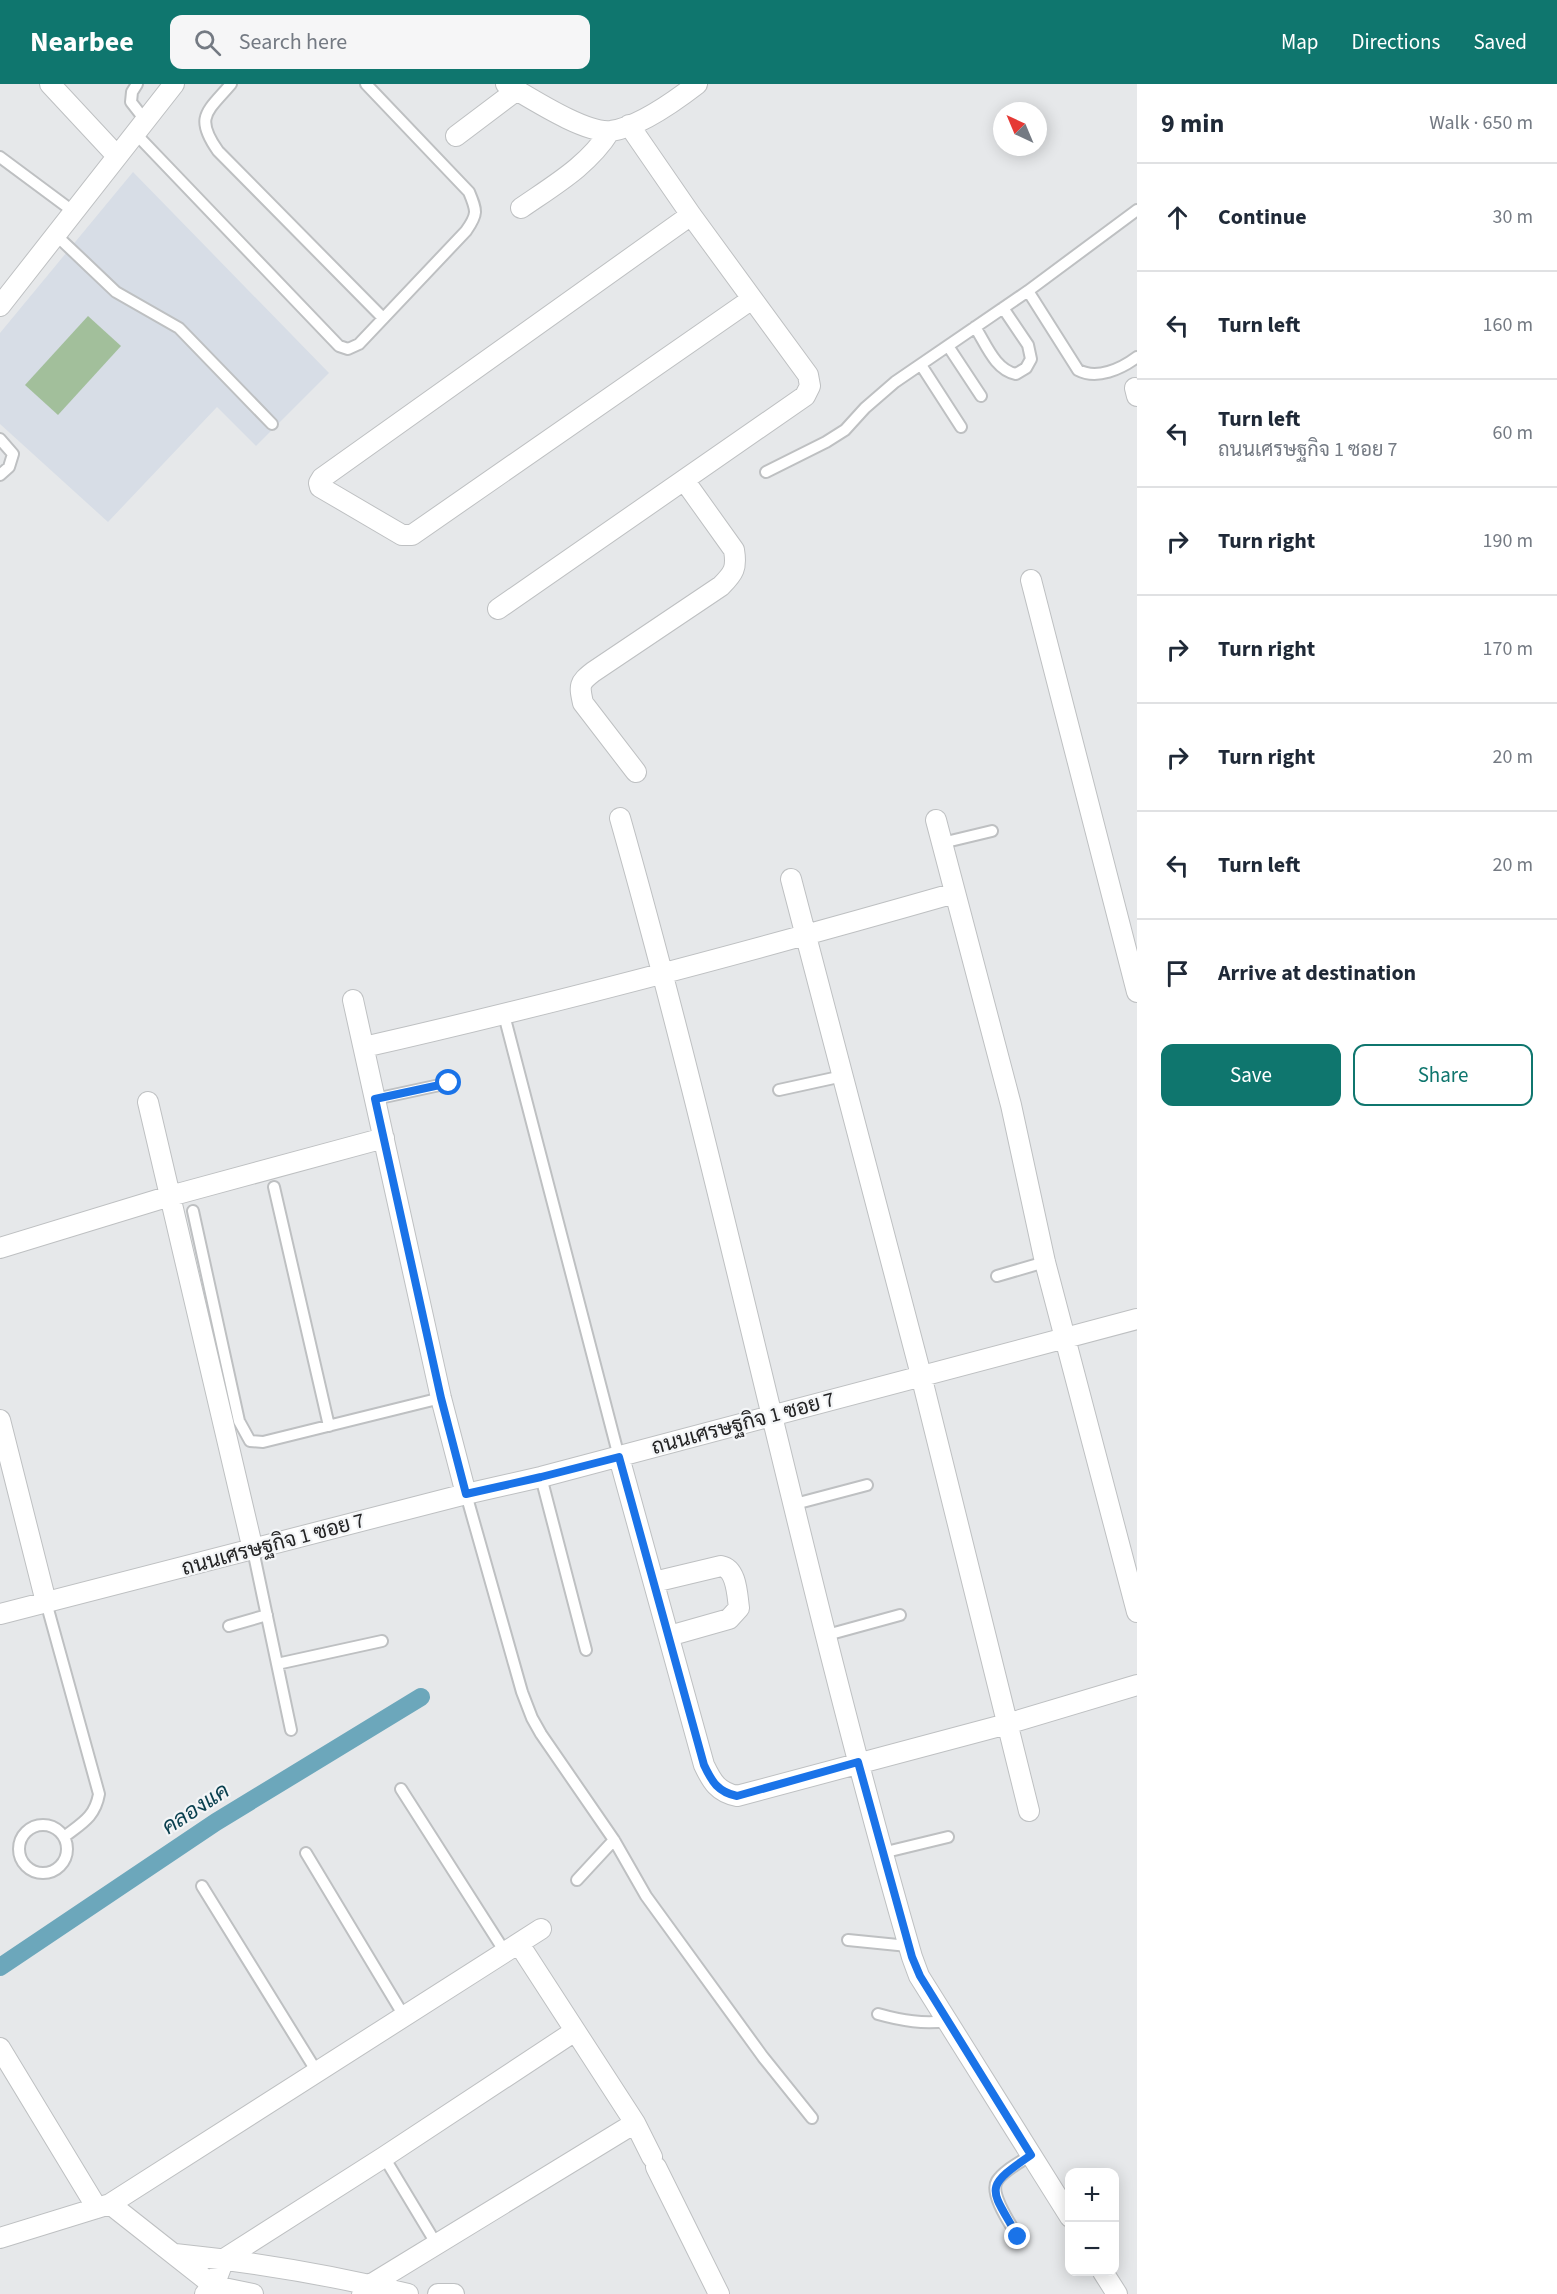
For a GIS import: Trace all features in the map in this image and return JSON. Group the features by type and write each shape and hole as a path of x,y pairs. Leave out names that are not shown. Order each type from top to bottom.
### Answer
{"street":[{"path":"50,84 117,156"},
{"path":"0,306 174,84"},
{"path":"521,208 586,162 619,128 654,112 697,84"},
{"path":"456,136 511,87 570,120 590,127 619,128 691,214 808,375 810,386 805,396 498,609"},
{"path":"691,214 322,478 319,483 320,487 402,535 412,535 752,299"},
{"path":"636,772 583,703 580,690 582,681 593,672 721,586 730,577 737,564 734,550 684,480"},
{"path":"1031,580 1137,992"},
{"path":"621,818 664,973 858,1762 909,1946 920,1976 1065,2209"},
{"path":"936,820 1011,1105 1045,1262 1137,1612"},
{"path":"791,879 921,1375 1029,1811"},
{"path":"364,1047 504,1015 955,893"},
{"path":"353,1000 441,1398 466,1494"},
{"path":"148,1102 253,1550"},
{"path":"0,1248 170,1196 384,1138"},
{"name":"ถนนเศรษฐกิจ 1 ซอย 7","path":"0,1614 619,1457 1137,1319"},
{"path":"0,1420 46,1602"},
{"path":"619,1457 704,1765 712,1782 724,1793 737,1796 1007,1724 1137,1685"},
{"path":"654,1582 721,1566 727,1567 732,1573 739,1608 735,1614 729,1619 669,1636"},
{"path":"1,2234 104,2206 541,1929"},
{"path":"512,1948 575,2031 634,2123 717,2293"},
{"path":"210,2290 224,2259 575,2031"},
{"path":"0,2048 104,2206 176,2254 210,2290 253,2294"},
{"path":"366,2289 634,2123"},
{"path":"176,2254 224,2259 366,2289 408,2294"},
{"path":"1106,2276 1117,2294"},
{"path":"438,2294 454,2294"}],"lane":[{"path":"137,84 132,92 131,102 140,127 339,346 348,349 359,344 466,231 475,218 476,209 469,192 366,84"},
{"path":"231,84 208,111 204,124 207,136 218,151 383,318"},
{"path":"0,157 74,212"},
{"path":"766,472 845,430 865,408 895,382 1028,291 1137,210"},
{"path":"56,235 116,292 179,328 272,424"},
{"path":"1028,291 1078,370 1088,375 1102,373 1125,366 1137,357"},
{"path":"975,327 999,364 1007,372 1016,374 1026,368 1031,359 1028,345 1004,308"},
{"path":"948,346 981,396"},
{"path":"921,365 961,427"},
{"path":"0,439 14,454 9,467 0,475"},
{"path":"942,843 992,831"},
{"path":"504,1015 619,1457"},
{"path":"779,1090 843,1076"},
{"path":"375,1099 449,1083"},
{"path":"274,1187 329,1426"},
{"path":"193,1211 239,1421 250,1441 263,1442 441,1398"},
{"path":"997,1276 1045,1262"},
{"path":"541,1477 586,1650"},
{"path":"795,1504 867,1485"},
{"path":"466,1494 522,1692 532,1718 614,1840 646,1896 763,2057 812,2118"},
{"path":"253,1550 291,1730"},
{"path":"46,1602 99,1794 97,1808 64,1837"},
{"path":"229,1626 267,1615"},
{"path":"827,1635 900,1615"},
{"path":"277,1664 382,1641"},
{"path":"401,1789 512,1948"},
{"path":"38,1826 48,1826 57,1829 64,1837 67,1857 62,1865 53,1871 44,1874 33,1872 20,1857 19,1847 22,1838 29,1830 38,1826"},
{"path":"882,1852 948,1837"},
{"path":"577,1880 614,1840"},
{"path":"306,1853 404,2016"},
{"path":"202,1886 317,2072"},
{"path":"848,1940 909,1946"},
{"path":"878,2014 926,2024 948,2021"},
{"path":"1018,2237 994,2189 1005,2173 1031,2155"},
{"path":"384,2157 437,2245"}],"shaded area":[{"path":"133,172 329,373 256,446 217,407 108,522 0,424 0,333"}],"green space":[{"path":"88,316 121,346 58,415 25,385"}],"waterway":[{"name":"คลองแค","path":"0,1967 216,1822 421,1697"}],"route":[{"path":"449,1083 375,1099 441,1398 466,1494 619,1457 704,1765 712,1782 724,1793 737,1796 858,1762 912,1957 920,1976 1031,2155 1005,2173 994,2189 1018,2237"}]}
